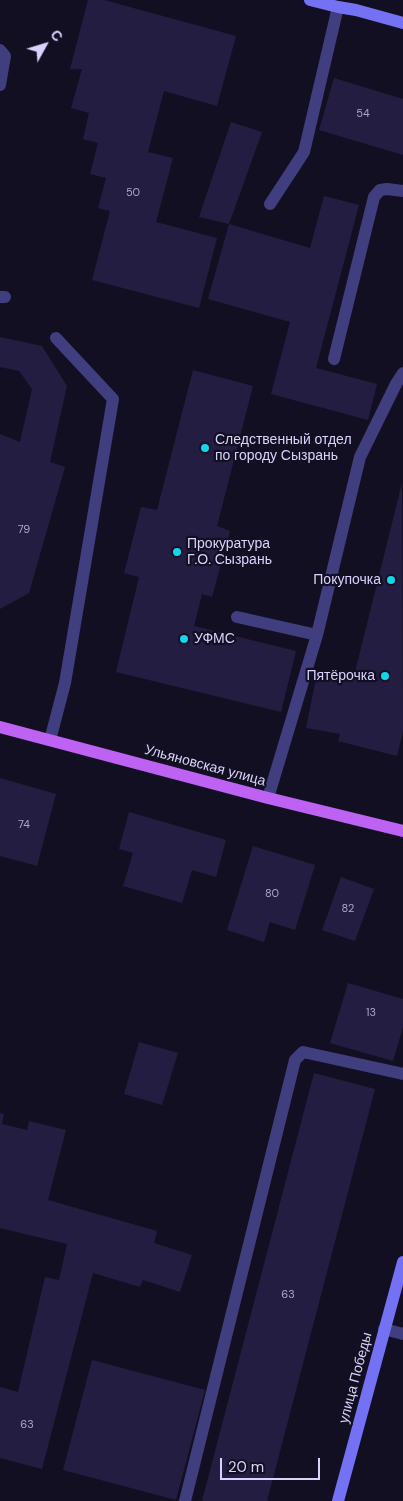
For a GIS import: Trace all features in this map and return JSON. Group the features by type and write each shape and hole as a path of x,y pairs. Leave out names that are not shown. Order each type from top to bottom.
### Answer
{"main road":[{"path":"310,0 403,23"},
{"name":"Ульяновская улица","path":"0,727 268,798 403,831"},
{"name":"улица Победы","path":"338,1501 403,1262"}],"lane":[{"path":"270,204 304,152 338,7"},
{"path":"0,50 5,56 0,85"},
{"path":"334,359 374,197 380,190 403,191"},
{"path":"50,740 65,683 113,399 56,338"},
{"path":"268,798 317,635 360,457 403,373"},
{"path":"238,617 317,635"},
{"path":"185,1501 295,1060 303,1052 403,1074"},
{"path":"384,1329 403,1334"}],"building":[{"path":"88,0 104,0 236,36 217,106 164,91 148,152 173,158 156,222 217,238 199,308 92,280 110,211 98,208 106,178 90,174 98,143 83,139 89,113 71,108 82,69 70,69"},
{"path":"334,78 403,99 403,155 319,130"},
{"path":"231,122 262,132 229,224 199,217"},
{"path":"324,196 359,205 316,368 377,384 368,420 271,394 290,322 208,299 229,224 310,248"},
{"path":"0,337 42,346 67,386 50,462 65,467 29,593 0,609 0,434 20,442 32,389 19,371 0,367"},
{"path":"193,370 253,386 217,526 230,531 212,597 202,594 194,626 296,651 281,712 116,672 139,577 124,573 141,507 157,510"},
{"name":"Покупочка","path":"402,483 403,731 397,756 338,741 340,734 306,728 317,673 353,680"},
{"path":"0,778 56,794 37,866 0,856"},
{"path":"129,812 226,840 216,877 192,870 182,903 123,886 133,853 119,849"},
{"path":"253,846 315,865 295,930 270,922 264,942 227,930"},
{"path":"341,877 374,889 355,941 322,930"},
{"path":"348,983 403,999 403,1027 393,1061 330,1043"},
{"path":"139,1042 178,1053 162,1105 124,1094"},
{"path":"314,1073 375,1089 267,1501 202,1501"},
{"path":"0,1113 4,1114 2,1124 27,1130 29,1121 66,1130 48,1200 157,1231 154,1243 192,1255 180,1292 143,1280 140,1287 93,1273 42,1469 0,1458 0,1387 18,1392 45,1277 59,1280 67,1244 0,1228"},
{"path":"92,1360 205,1390 176,1500 63,1470"}],"place":[{"name":"Следственный отдел по городу Сызрань","path":"205,448"},
{"name":"Прокуратура Г.О. Сызрань","path":"177,552"},
{"name":"Покупочка","path":"391,580"},
{"name":"УФМС","path":"184,639"},
{"name":"Пятёрочка","path":"385,676"}]}
